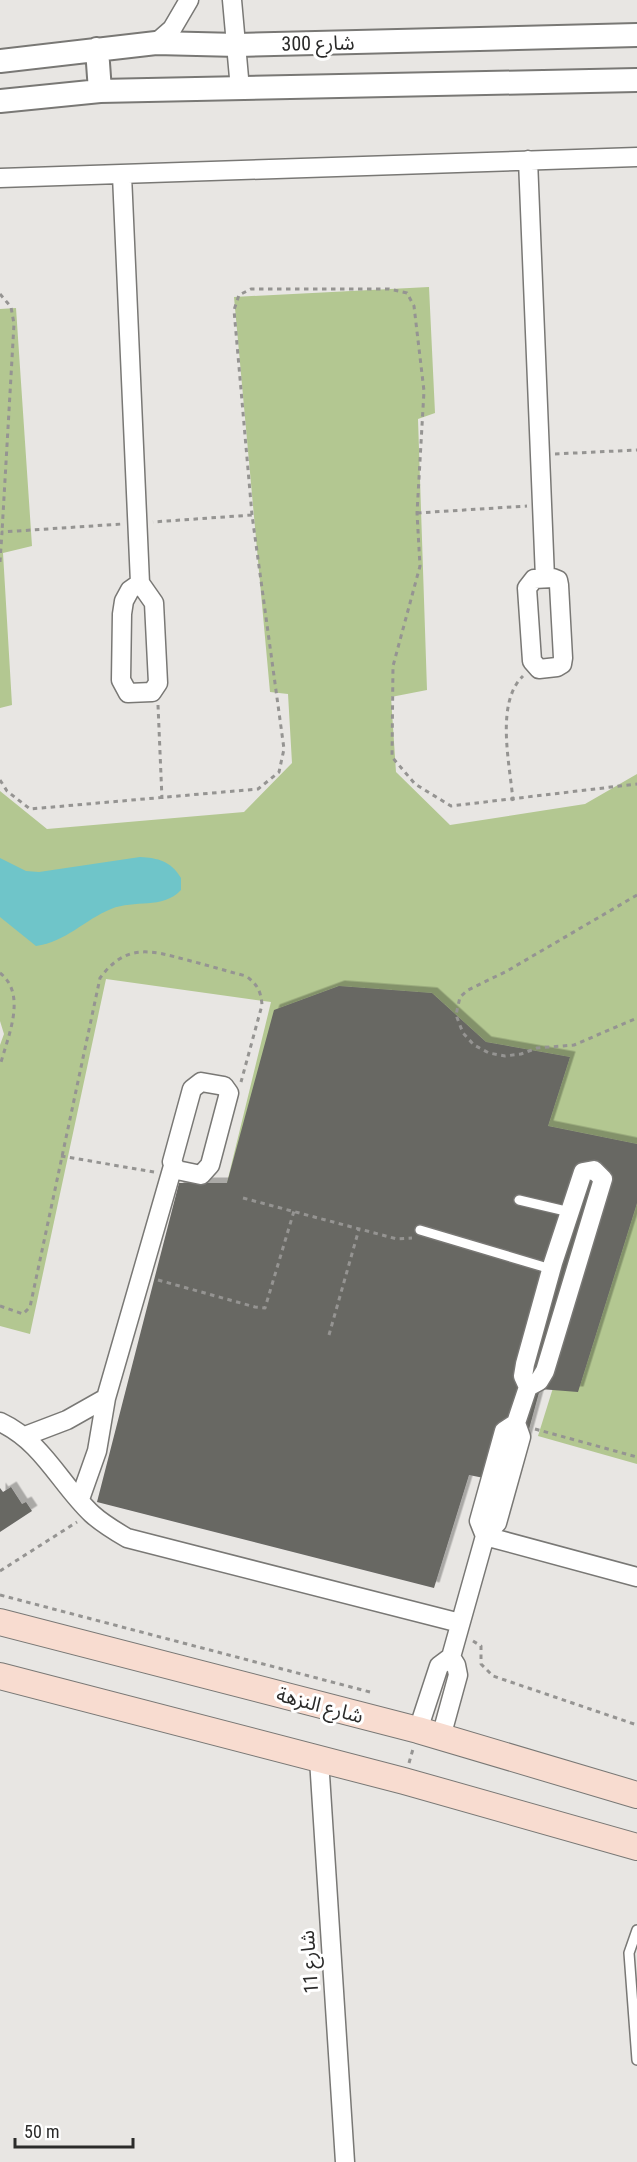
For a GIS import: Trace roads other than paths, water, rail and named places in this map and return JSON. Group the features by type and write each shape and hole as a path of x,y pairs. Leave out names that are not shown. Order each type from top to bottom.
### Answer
{"main road":[{"name":"شارع النزهة","path":"0,1622 430,1734 637,1795"},
{"path":"0,1676 404,1781 637,1846"}],"street":[{"path":"156,43 172,29 189,0"},
{"path":"232,0 238,45 240,89"},
{"name":"شارع 300","path":"0,61 156,43 238,45 637,35"},
{"path":"97,49 100,91"},
{"path":"0,101 100,91 637,80"},
{"path":"0,178 637,157"},
{"path":"528,160 545,578"},
{"path":"122,175 140,583 148,592 156,615 157,688 152,692 128,693 121,680 124,601 130,590 140,583"},
{"path":"545,578 558,580 559,585 563,658 562,664 557,668 535,667 532,662 527,588 534,579 545,578"},
{"path":"85,1506 98,1451 106,1398 172,1171 192,1089 201,1082 224,1086 229,1093 207,1171 201,1175 172,1171"},
{"path":"430,1734 458,1675 451,1657 485,1536 479,1521 504,1431 516,1423 528,1387 523,1376 525,1364 552,1266 583,1172 594,1170 600,1173 603,1179 545,1371 539,1381 528,1387"},
{"path":"552,1266 576,1269"},
{"path":"25,1436 66,1420 106,1398"},
{"path":"0,1422 25,1436 85,1506 108,1527 128,1538 458,1629"},
{"path":"485,1536 637,1577"},
{"name":"شارع 11","path":"318,1760 345,2162"}],"lane":[{"path":"519,1200 570,1212"},
{"path":"420,1230 552,1266"},
{"path":"637,1930 629,1953 637,2060"}],"water":[{"path":"140,857 153,858 173,868 181,878 181,890 165,900 111,909 57,940 36,946 0,917 0,858 26,871 39,872"}]}
